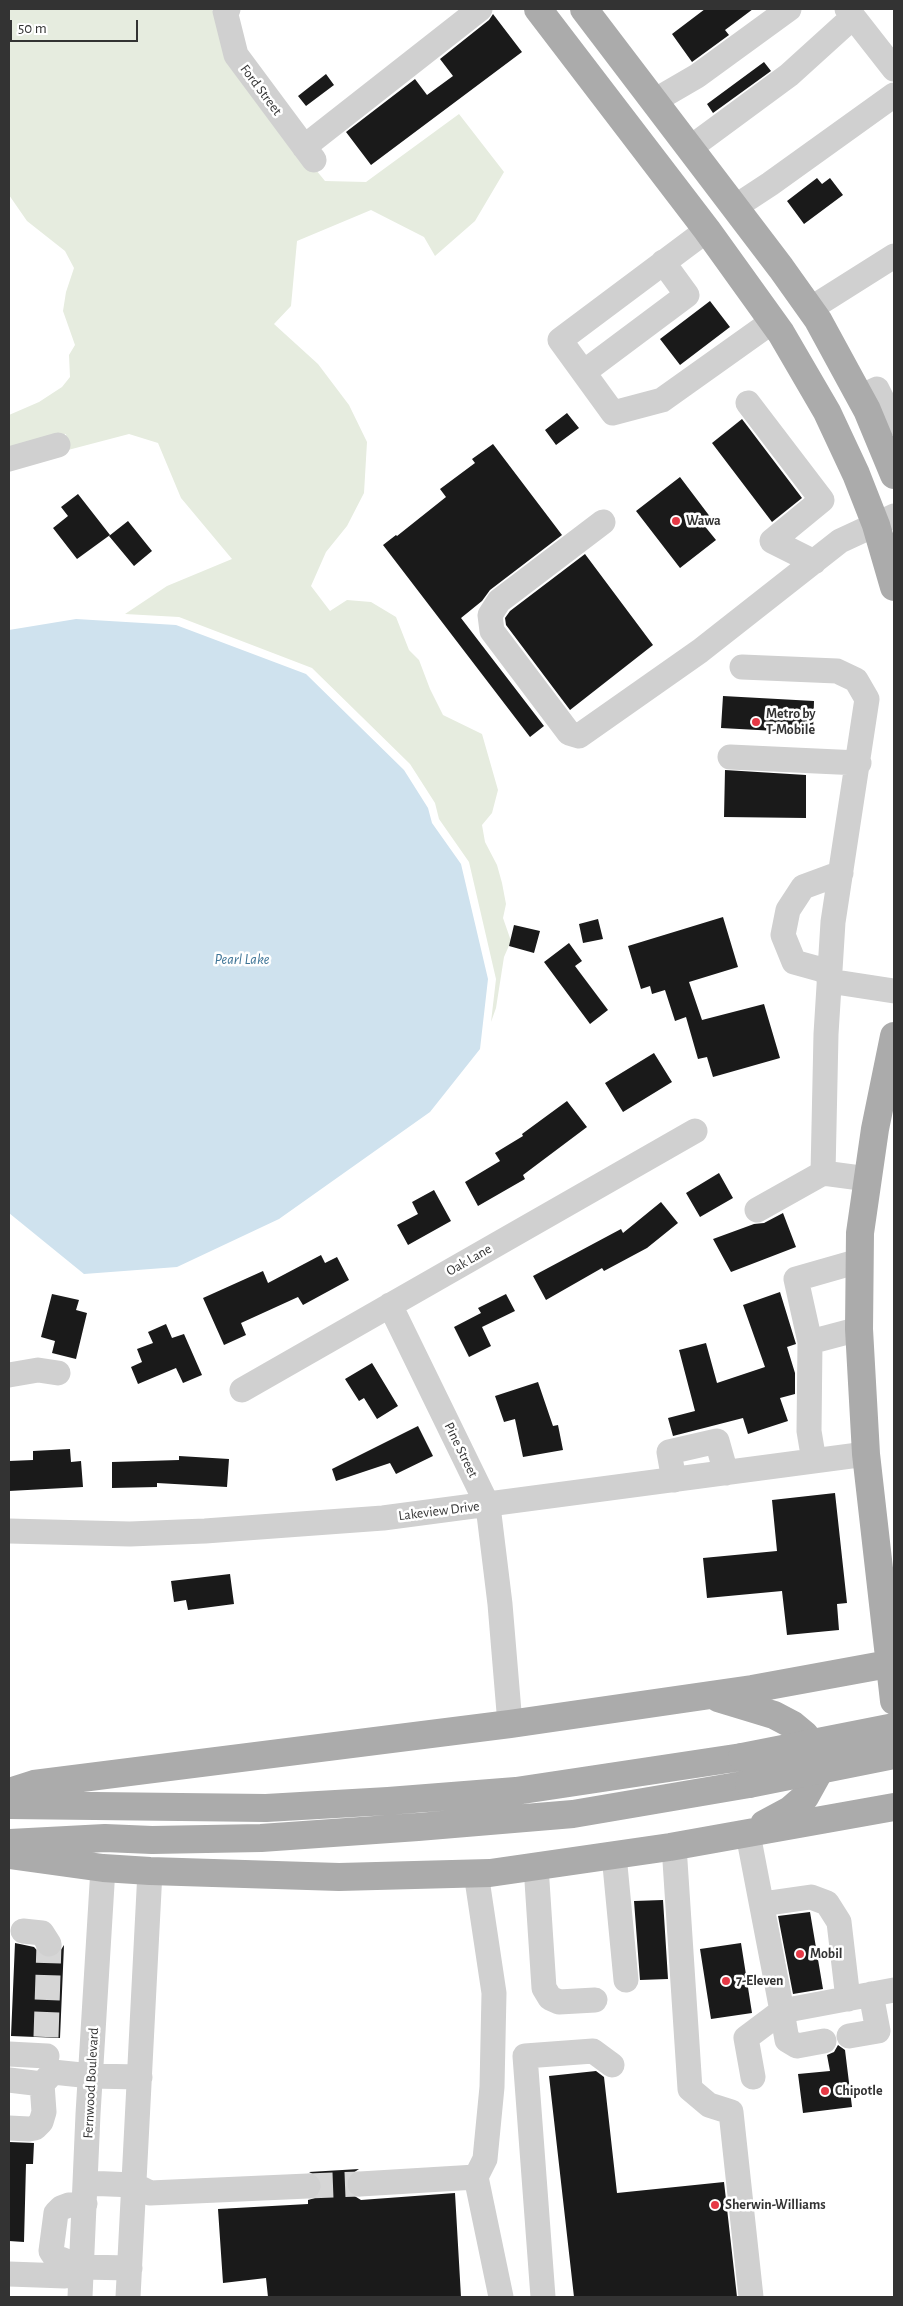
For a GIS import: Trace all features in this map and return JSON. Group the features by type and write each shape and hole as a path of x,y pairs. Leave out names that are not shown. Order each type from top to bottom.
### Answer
{"main road":[{"path":"538,9 707,230 773,321 827,412 856,474 885,520 894,587"},
{"path":"584,9 781,268 810,309 877,388 894,475"},
{"path":"656,164 696,192 718,203 735,207"},
{"path":"707,230 730,235 748,244 781,268"},
{"path":"894,1036 875,1130 860,1233 859,1261 859,1329 866,1454 892,1664 894,1701"},
{"path":"9,1792 34,1784 510,1724 709,1695 892,1664"},
{"path":"709,1695 774,1715 793,1725 805,1734 819,1756 820,1770 805,1797 790,1810 748,1834"},
{"path":"9,1805 266,1808 516,1791 742,1757 894,1727"},
{"path":"9,1843 106,1838 152,1840 261,1838 573,1814 749,1784 894,1755"},
{"path":"9,1855 103,1868 150,1871 339,1877 476,1873 674,1846 894,1807"}],"street":[{"name":"Ford Street","path":"227,10 236,56 309,154 480,9"},
{"path":"654,101 697,76 789,9"},
{"path":"690,148 788,75 850,13 894,69"},
{"path":"735,207 894,95"},
{"path":"707,230 560,340 613,413 631,410 662,400 773,321"},
{"path":"810,309 894,256"},
{"path":"584,372 687,295 663,262"},
{"path":"877,388 893,419"},
{"path":"748,403 822,500 772,541 814,562"},
{"path":"9,459 58,445"},
{"path":"603,522 499,601 490,615 492,631 569,733 579,736 700,651 840,541 885,520"},
{"path":"742,667 837,671 856,680 867,699 859,762 833,922 823,1173"},
{"path":"730,757 859,762"},
{"path":"841,873 803,887 788,910 783,935 794,962 830,976 894,991"},
{"name":"Oak Lane","path":"242,1390 695,1131"},
{"path":"757,1210 823,1173 868,1179"},
{"path":"814,1461 809,1431 810,1342 796,1279 859,1261"},
{"name":"Pine Street","path":"390,1305 488,1506 500,1604 510,1724"},
{"path":"810,1342 859,1329"},
{"path":"9,1375 38,1370 58,1372"},
{"path":"674,1480 669,1452 718,1441 726,1473"},
{"name":"Lakeview Drive","path":"9,1531 130,1534 205,1531 383,1518 488,1506 866,1454"},
{"path":"748,1834 787,2040 797,2046 824,2041"},
{"path":"674,1846 690,2089 709,2105 731,2112 751,2297"},
{"path":"614,1855 626,1980"},
{"path":"536,1866 544,1988 550,1998 559,2002 595,2000"},
{"name":"Fernwood Boulevard","path":"80,2297 103,1868"},
{"path":"128,2297 150,1871"},
{"path":"476,1873 494,1993 489,2114 485,2159 476,2177 501,2297"},
{"path":"762,1904 810,1897 827,1903 839,1922 871,1994 878,2031 849,2036"},
{"path":"23,1931 42,1933 50,1944"},
{"path":"753,2077 746,2038 782,2011 871,1994"},
{"path":"544,2297 524,2056 593,2050 612,2065"},
{"path":"9,2054 47,2062 91,2076 140,2077"},
{"path":"9,2080 47,2062"},
{"path":"9,2128 35,2128 41,2122 44,2112 47,2062"},
{"path":"360,2184 476,2177"},
{"path":"85,2194 134,2185 150,2193 308,2186"},
{"path":"9,2274 66,2276 82,2267 130,2268"}],"shaded area":[{"path":"9,9 214,9 212,10 216,16 238,77 312,172 316,170 325,181 366,182 459,114 504,172 475,221 435,256 424,237 371,210 297,241 291,306 274,324 318,364 349,405 367,442 364,493 347,526 326,552 311,586 330,611 347,600 371,602 396,617 409,650 419,660 430,689 443,715 482,734 498,790 492,813 482,825 485,842 497,865 502,883 506,904 503,918 511,941 504,957 496,1008 491,1022 496,979 469,862 439,819 435,803 410,764 312,668 179,617 125,614 167,586 232,559 181,498 158,443 129,434 68,450 66,434 9,450 9,415 39,402 62,387 70,377 69,355 75,345 63,311 66,292 74,268 65,251 27,221 9,195"}],"water":[{"name":"Pearl Lake","path":"76,619 176,625 306,674 404,770 428,808 432,823 461,864 488,979 480,1049 430,1112 279,1219 177,1267 84,1274 9,1213 9,630"}],"building":[{"path":"705,9 753,9 725,30 729,35 692,62 672,34"},
{"path":"493,14 522,52 371,165 346,132 415,79 427,95 453,76 440,59 489,20"},
{"path":"764,62 771,71 713,113 707,104"},
{"path":"326,74 334,85 306,106 298,96"},
{"path":"817,178 822,184 830,178 843,195 804,224 787,201"},
{"path":"710,301 730,327 680,365 660,339"},
{"path":"567,413 579,428 556,445 545,430"},
{"name":"Wawa","path":"742,419 802,498 772,522 712,443"},
{"path":"493,444 562,535 490,590 482,601 461,618 544,726 530,737 383,545 446,497 440,489 475,463 472,459"},
{"name":"Wawa","path":"680,477 711,518 703,524 716,540 680,568 636,511"},
{"path":"78,494 110,535 77,559 53,528 68,516 61,507"},
{"path":"128,521 152,551 134,566 109,536"},
{"path":"585,554 653,645 570,710 506,625 505,618 510,611"},
{"path":"723,696 814,701 813,733 721,728"},
{"path":"725,770 806,775 806,818 724,817"},
{"path":"723,917 738,967 689,982 702,1020 764,1004 780,1058 713,1077 707,1057 698,1059 686,1017 675,1021 665,990 652,994 650,986 641,989 628,946"},
{"path":"598,919 603,939 583,943 579,924"},
{"path":"514,925 540,931 534,953 509,946"},
{"path":"569,943 582,961 575,966 608,1010 590,1024 544,962"},
{"path":"654,1053 672,1082 623,1112 605,1083"},
{"path":"567,1101 587,1127 523,1175 525,1179 478,1206 465,1182 500,1161 495,1153 523,1136 522,1134"},
{"path":"719,1173 733,1198 700,1217 686,1193"},
{"path":"434,1190 451,1221 408,1245 397,1225 418,1214 412,1202"},
{"path":"661,1202 678,1223 647,1248 604,1271 602,1268 546,1300 533,1276 621,1229 623,1233"},
{"path":"783,1213 796,1247 731,1272 713,1239 754,1224 764,1223"},
{"path":"321,1255 325,1263 337,1257 349,1280 303,1305 298,1297 241,1323 246,1335 224,1345 203,1298 263,1271 268,1283"},
{"path":"780,1292 796,1344 787,1347 795,1373 795,1394 780,1398 788,1421 748,1434 743,1418 673,1436 668,1418 695,1411 679,1350 706,1343 717,1383 765,1367 743,1305"},
{"path":"52,1294 79,1300 76,1310 87,1313 76,1359 52,1353 55,1341 41,1337"},
{"path":"506,1294 515,1311 482,1327 491,1346 469,1357 454,1327 481,1313 478,1308"},
{"path":"166,1324 172,1338 184,1334 202,1375 183,1383 176,1368 138,1384 131,1367 142,1362 137,1349 153,1343 148,1332"},
{"path":"372,1363 398,1406 377,1419 364,1398 359,1401 345,1379"},
{"path":"538,1382 553,1426 558,1425 563,1450 523,1457 515,1419 504,1422 495,1396"},
{"path":"418,1426 433,1456 396,1474 390,1463 336,1481 332,1469"},
{"path":"70,1449 71,1462 81,1461 83,1487 9,1491 9,1461 33,1460 33,1451"},
{"path":"179,1456 229,1459 227,1487 157,1483 157,1487 112,1488 112,1462 179,1460"},
{"path":"835,1493 847,1603 837,1604 839,1630 787,1635 782,1591 707,1598 703,1558 777,1551 772,1500"},
{"path":"230,1574 234,1604 188,1610 186,1600 174,1602 171,1581"},
{"path":"663,1900 668,1979 640,1980 634,1901"},
{"name":"Mobil","path":"810,1912 823,1989 793,1994 778,1916"},
{"path":"15,1943 34,1947 42,1956 49,1958 57,1956 64,1945 60,2038 11,2036"},
{"name":"7-Eleven","path":"741,1943 752,2013 711,2019 700,1949"},
{"name":"Chipotle","path":"838,2045 845,2050 852,2107 803,2113 798,2074 830,2071 827,2055 834,2052"},
{"path":"596,2071 604,2077 617,2193 724,2182 737,2297 574,2297 549,2076"},
{"path":"9,2142 34,2143 33,2164 26,2164 24,2242 9,2241"},
{"path":"359,2169 347,2177 346,2184 348,2192 361,2200 455,2193 461,2297 268,2297 266,2278 223,2283 218,2209 308,2204 308,2200 315,2198 320,2193 322,2186 320,2178 309,2172"}],"tunnel":[{"path":"46,2037 49,1944"},
{"path":"308,2186 360,2184"}],"place":[{"name":"Wawa","path":"676,521"},
{"name":"Metro by T-Mobile","path":"756,722"},
{"name":"Mobil","path":"800,1954"},
{"name":"7-Eleven","path":"726,1981"},
{"name":"Chipotle","path":"825,2091"},
{"name":"Sherwin-Williams","path":"715,2205"}]}
